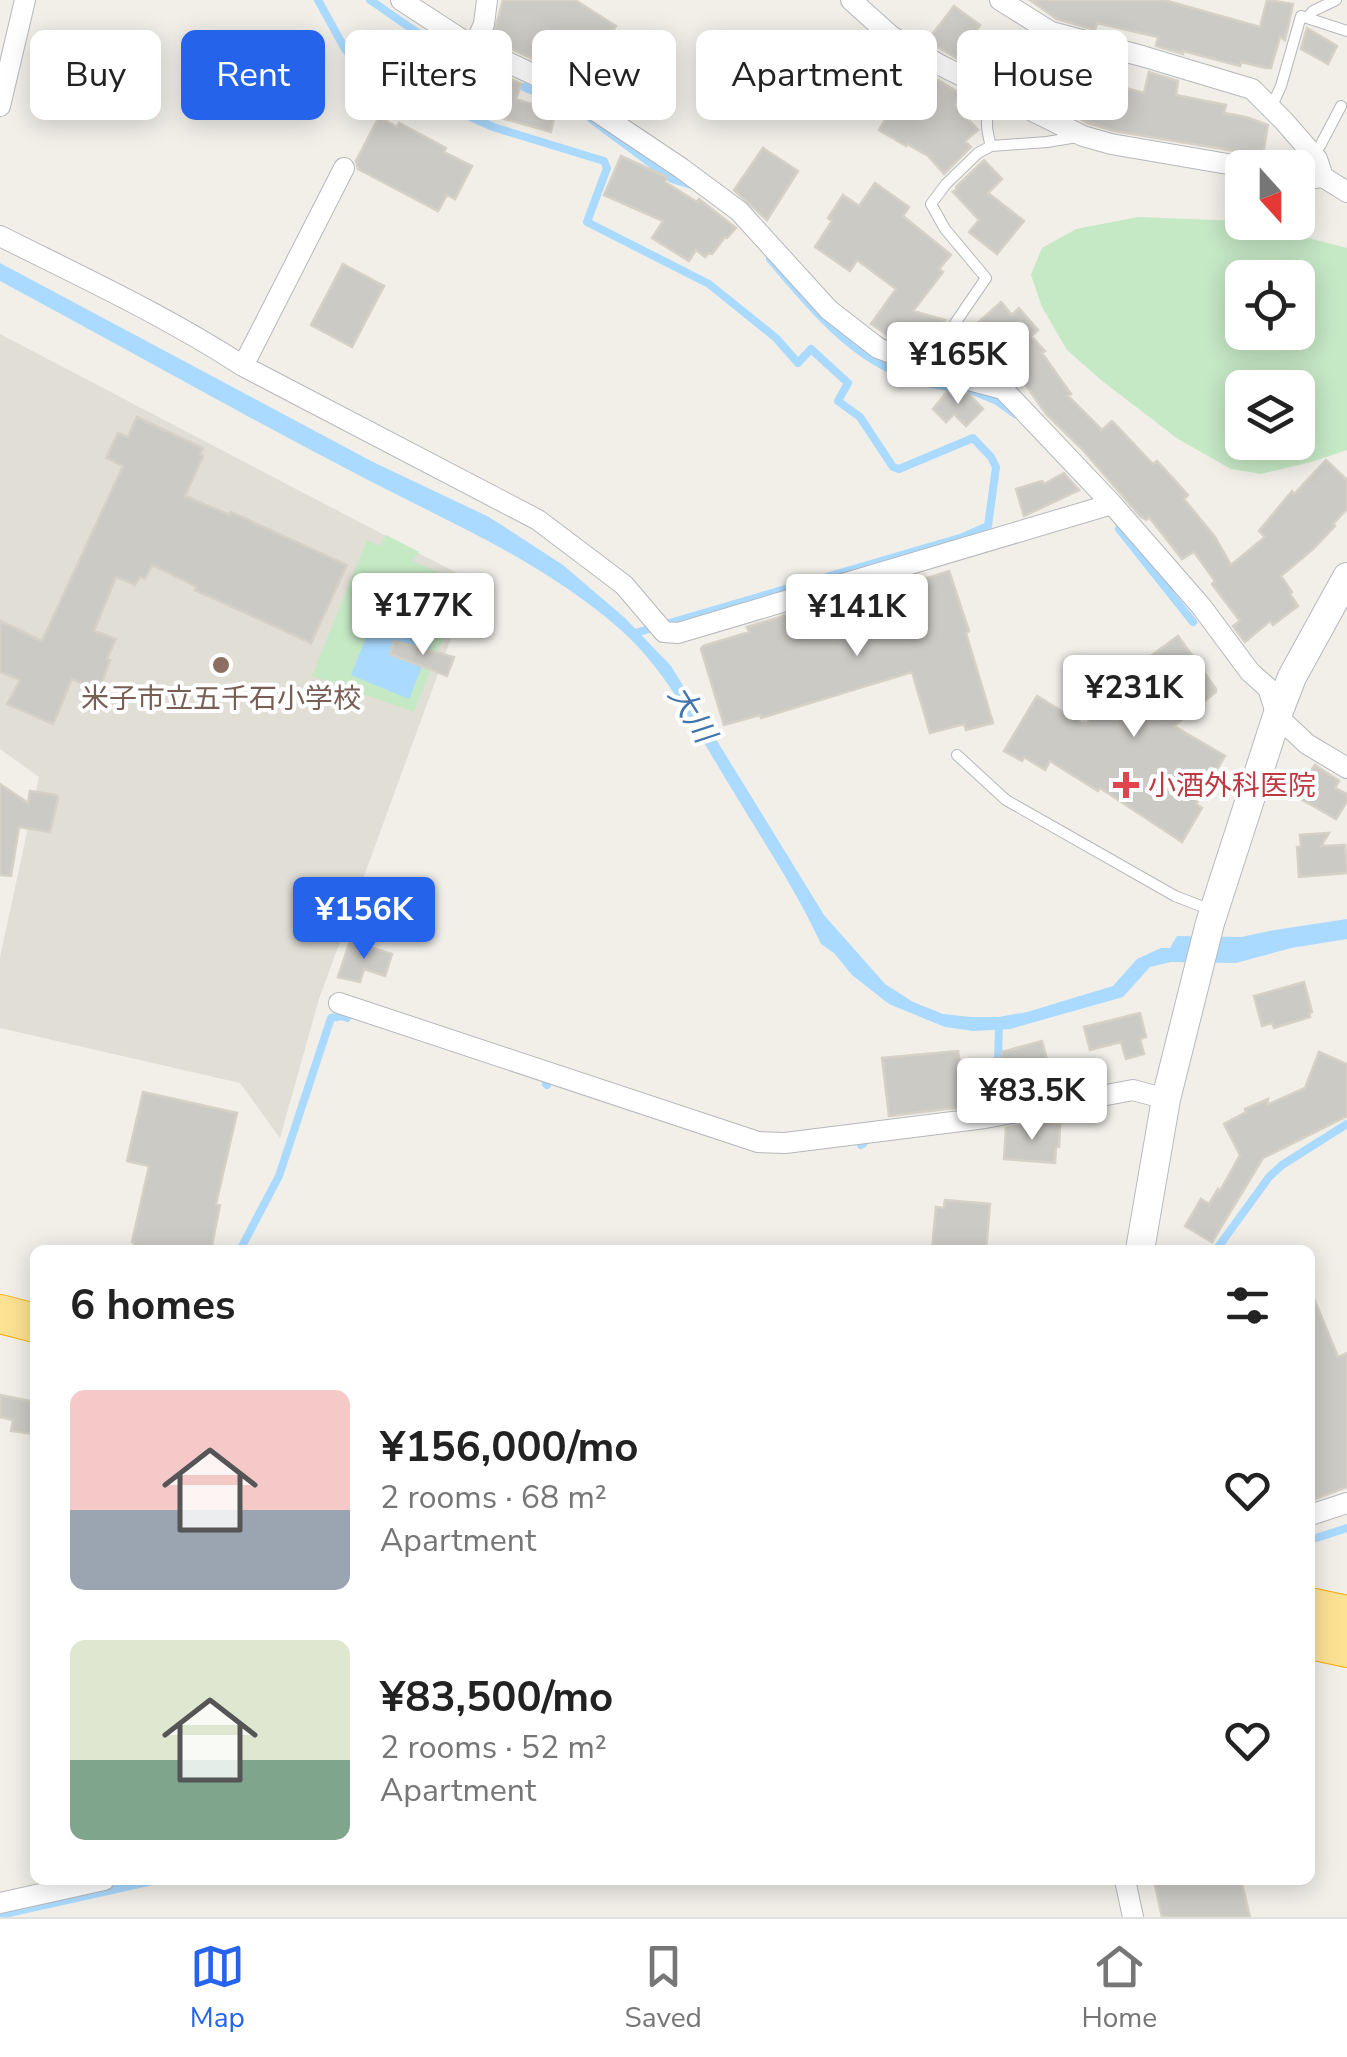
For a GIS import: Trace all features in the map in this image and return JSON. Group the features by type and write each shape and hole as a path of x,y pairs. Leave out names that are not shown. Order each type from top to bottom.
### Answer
{"highway":[{"path":"0,1314 30,1323"},
{"path":"1315,1608 1347,1615"},
{"path":"1315,1641 1347,1648"}],"street":[{"path":"0,106 25,0"},
{"path":"402,0 448,30"},
{"path":"481,30 487,0"},
{"path":"851,0 891,36 957,73"},
{"path":"1000,0 1051,32 1252,89 1308,150"},
{"path":"512,65 560,87 739,211 829,310 878,348 939,372 1003,389 1112,504 1201,606 1250,672 1268,688 1277,716 1307,744 1347,768"},
{"path":"1051,120 1111,144 1225,164"},
{"path":"1315,157 1324,177 1347,192"},
{"path":"243,366 344,168"},
{"path":"1315,178 1324,177"},
{"path":"0,236 538,520 624,585 664,632 678,634 1112,504"},
{"path":"1141,1245 1166,1099 1212,917 1292,677 1347,577"},
{"path":"340,1003 758,1142 785,1143 985,1118 1133,1090 1166,1099"},
{"path":"1315,1514 1347,1503"},
{"path":"0,1903 81,1885"},
{"path":"1126,1885 1134,1917"}],"lane":[{"path":"1307,18 1336,0"},
{"path":"1271,108 1301,16 1347,31"},
{"path":"1315,151 1341,106"},
{"path":"986,120 991,146"},
{"path":"939,372 945,338 986,278 931,204 946,184 991,146 1083,136"},
{"path":"957,755 1006,800 1212,917"}],"shaded area":[{"name":"米子市立五千石小学校","path":"0,334 472,581 319,999 280,1138 240,1083 0,1028 0,957 39,777 0,749"}],"green space":[{"path":"1138,217 1225,220 1225,240 1315,240 1347,248 1347,450 1311,462 1261,474 1231,469 1178,439 1067,350 1042,307 1031,275 1042,248 1076,229"},
{"path":"386,535 419,552 413,561 465,584 414,712 312,676 367,540 380,546"}],"water":[{"name":"大川","path":"0,263 373,462 489,517 563,565 625,618 671,666 824,915 885,984 913,1002 943,1014 971,1017 1027,1012 1113,986 1137,959 1170,948 1177,936 1241,937 1347,919 1347,939 1291,948 1236,963 1171,962 1150,967 1123,997 1010,1029 973,1031 945,1027 889,1004 821,944 681,704 654,665 622,631 563,585 500,547 275,431 0,281"},
{"path":"387,586 445,610 409,699 351,675"}],"building":[{"path":"503,0 575,0 616,26 613,30 532,30 531,58 512,49 512,30 495,30"},
{"path":"1030,0 1164,0 1260,27 1267,0 1293,4 1285,40 1280,37 1271,68 1183,54 1156,46 1158,37 1097,23 1095,30 1057,19"},
{"path":"954,6 980,25 977,30 957,30 957,58 937,47 935,30"},
{"path":"1307,28 1337,46 1328,64 1301,49"},
{"path":"1149,72 1178,81 1176,95 1226,105 1224,113 1268,125 1264,150 1229,150 1082,120 1128,120 1128,89 1144,93"},
{"path":"937,79 957,92 957,120 969,120 978,130 965,141 971,147 944,174 928,156 879,130 885,120 937,120"},
{"path":"512,80 521,84 516,99 532,104 532,120 553,120 551,132 508,120 512,120"},
{"path":"377,120 384,120 397,127 399,123 472,166 455,199 447,195 438,211 358,169 356,161"},
{"path":"763,148 798,171 767,220 734,190"},
{"path":"621,156 667,177 665,182 697,202 699,199 736,228 712,254 705,257 696,250 689,261 652,238 663,221 604,195"},
{"path":"984,160 1002,179 988,193 1024,221 997,254 969,232 979,220 953,192"},
{"path":"875,183 909,207 903,216 951,255 913,311 945,320 933,355 895,340 871,324 896,289 857,260 850,271 815,247 843,195 859,206"},
{"path":"343,264 384,286 352,347 311,325"},
{"path":"1001,302 1012,315 1019,308 1038,330 1031,336 1045,351 1042,353 1071,394 1068,396 1102,430 1112,421 1188,495 1184,499 1215,537 1231,565 1265,537 1259,531 1292,491 1294,494 1326,460 1347,480 1347,509 1313,549 1281,576 1298,606 1273,625 1270,621 1245,642 1233,626 1240,621 1194,552 1182,559 1149,517 1146,520 1140,516 1046,414 1018,374 1014,377 1001,360 996,364 979,343 974,367 950,361 953,345"},
{"path":"949,389 969,394 983,409 966,426 954,414 946,422 933,409"},
{"path":"137,417 203,448 185,496 230,515 231,512 347,565 311,643 195,590 197,587 152,565 145,579 140,577 135,585 116,577 94,631 116,639 99,691 72,679 53,724 7,704 20,680 0,672 0,621 42,641 123,466 106,458 118,433 128,437"},
{"path":"1064,473 1079,490 1024,516 1016,489 1042,481 1044,484"},
{"path":"949,571 993,723 966,730 964,724 930,733 912,672 761,718 760,715 724,725 703,646 793,613 802,638 849,623 845,612 891,597 889,590"},
{"path":"1178,636 1216,692 1174,726 1225,756 1196,804 1202,808 1182,842 1100,788 1098,791 1050,761 1045,770 1004,751 1037,696 1087,724 1111,685"},
{"path":"394,641 454,657 447,676 390,654"},
{"path":"1315,765 1339,781 1335,788 1347,794 1336,819 1294,795 1298,784"},
{"path":"0,784 28,803 30,791 58,798 50,832 19,827 11,876 0,875"},
{"path":"1329,833 1321,846 1345,845 1347,873 1299,877 1300,835"},
{"path":"350,941 392,954 385,976 364,969 360,982 338,977"},
{"path":"1304,982 1310,1017 1274,1028 1272,1023 1262,1026 1254,996"},
{"path":"1140,1013 1146,1037 1140,1039 1144,1054 1126,1059 1121,1042 1090,1050 1084,1027"},
{"path":"1042,1041 1055,1090 987,1104 889,1116 882,1058 958,1051 960,1063 1002,1058 1002,1052"},
{"path":"1319,1052 1347,1064 1347,1116 1263,1158 1212,1242 1185,1226 1201,1199 1209,1204 1220,1191 1240,1155 1224,1124 1246,1112 1245,1109 1268,1099 1267,1105 1305,1088"},
{"path":"143,1092 237,1113 216,1204 220,1205 212,1245 134,1245 149,1166 127,1161"},
{"path":"1034,1123 1060,1125 1055,1163 1004,1159 1006,1128"},
{"path":"945,1200 990,1204 986,1245 932,1245 936,1207 944,1208"},
{"path":"1315,1301 1338,1357 1347,1353 1347,1487 1315,1499"},
{"path":"0,1395 30,1401 30,1433 11,1431 13,1420 0,1417"},
{"path":"1155,1885 1242,1885 1250,1917 1162,1917"}],"waterway":[{"path":"318,0 345,49 382,87 604,161 607,168 587,222 709,284 776,338 798,363 811,349 848,383 838,401 860,417 893,467 899,469 973,438 996,467 988,526 963,537 632,634"},
{"path":"370,0 414,30"},
{"path":"524,87 532,90"},
{"path":"592,120 672,179 691,185"},
{"path":"770,259 827,323 869,358 920,381 949,387"},
{"path":"971,390 1015,414"},
{"path":"1119,529 1193,622"},
{"path":"243,1245 279,1176 331,1018 347,1018"},
{"path":"998,1064 999,1024"},
{"path":"1220,1245 1269,1177 1347,1124"},
{"path":"1315,1538 1347,1528"},
{"path":"0,1915 135,1885"}],"place":[{"name":"米子市立五千石小学校","path":"221,665"},
{"name":"小酒外科医院","path":"1126,785"}]}
